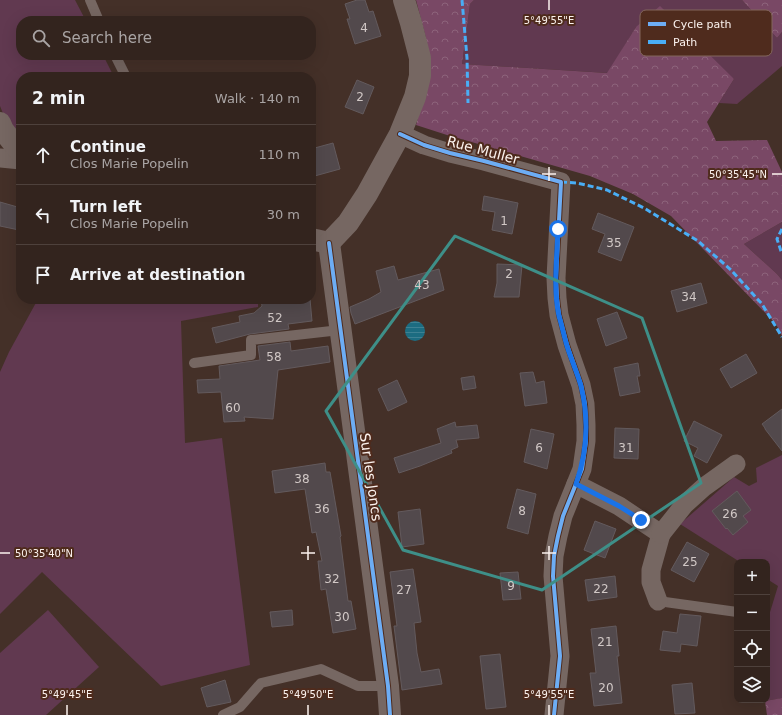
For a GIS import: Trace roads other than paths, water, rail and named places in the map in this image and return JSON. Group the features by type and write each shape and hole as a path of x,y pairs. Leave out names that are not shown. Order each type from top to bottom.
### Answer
{"street":[{"path":"320,241 348,223 367,194 400,134 415,97 420,76 420,58 404,0"},
{"path":"0,123 3,130 16,147"},
{"name":"Rue Muller","path":"400,134 424,145 450,153 561,182 556,278 557,298 559,315 567,345 581,385 585,404 586,441 582,469 576,484"},
{"path":"0,158 16,160"},
{"name":"Sur les Joncs","path":"320,241 340,330 388,686 390,715"},
{"path":"658,601 651,582 651,570 661,534 684,506 704,487 736,464"},
{"path":"554,715 560,656 553,576 554,556 563,516 576,484 619,506 661,534"}],"lane":[{"path":"90,0 97,16"},
{"path":"118,60 124,72"},
{"path":"194,362 251,355 251,340 340,330"},
{"path":"658,601 734,612"},
{"path":"223,715 240,707 261,683 321,669 358,686 388,686"}],"water":[{"path":"415,321 422,324 425,331 422,338 415,341 408,338 405,331 408,324"}]}
